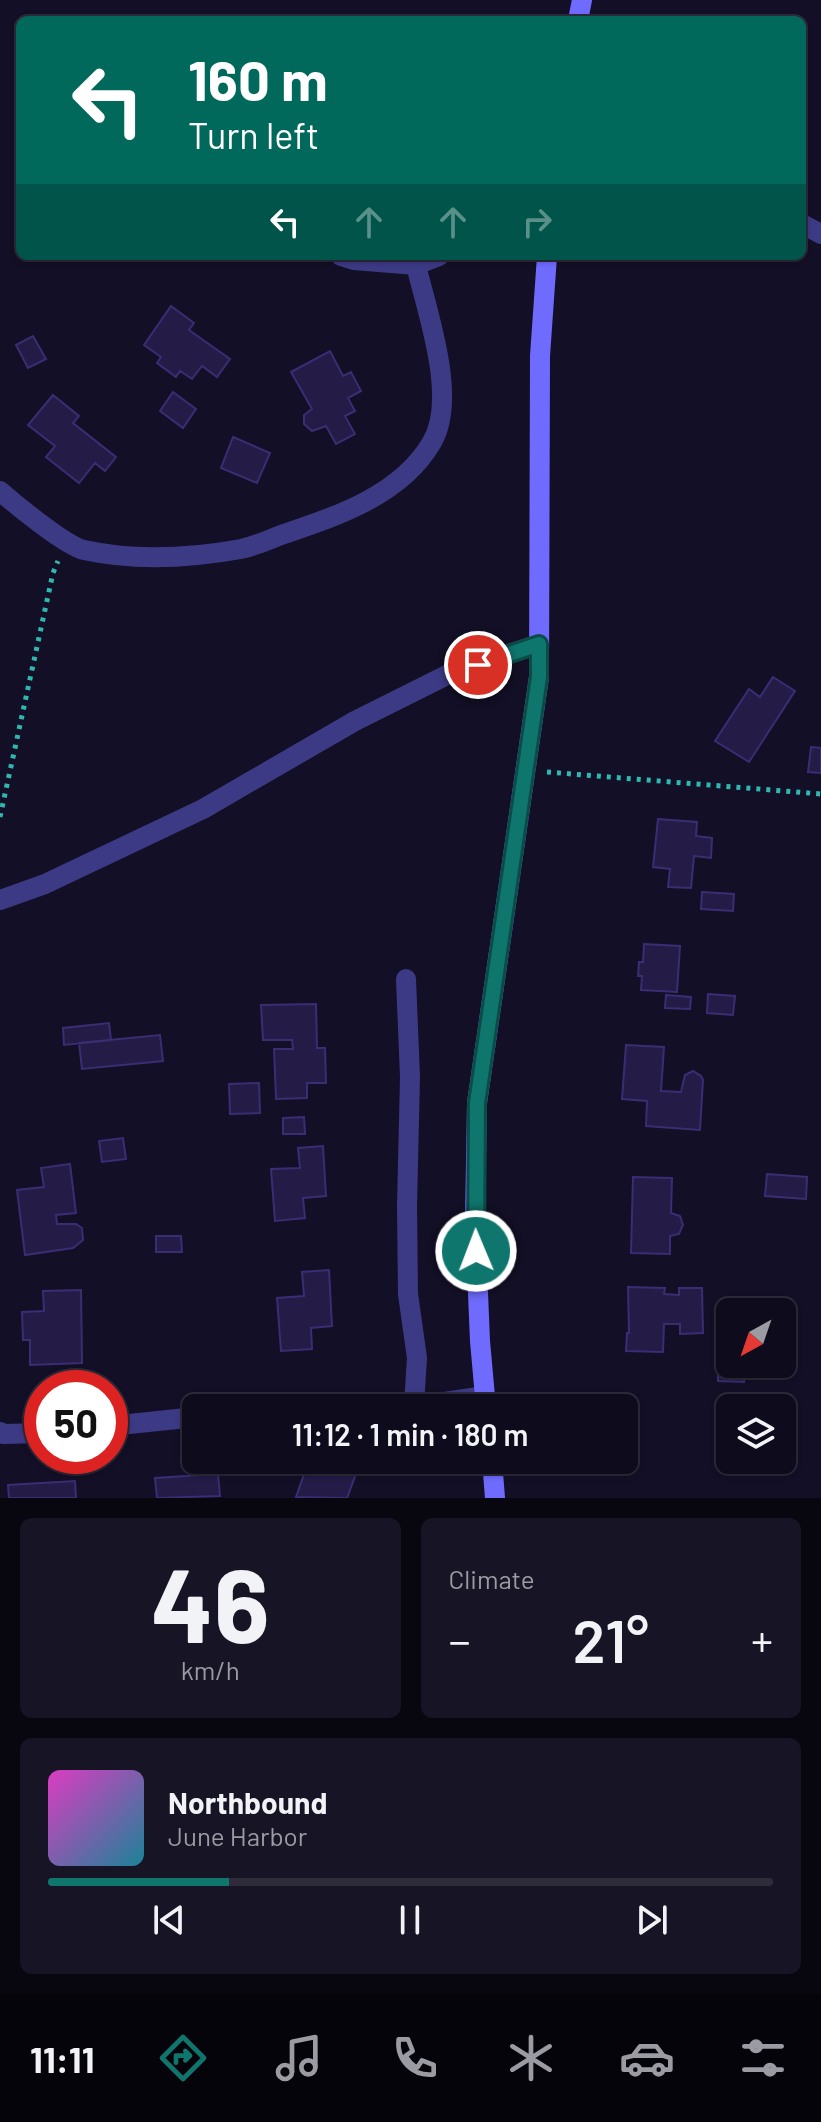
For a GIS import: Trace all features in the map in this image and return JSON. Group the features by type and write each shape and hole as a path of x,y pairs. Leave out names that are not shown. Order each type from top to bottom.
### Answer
{"main road":[{"path":"485,1394 476,1236 477,1103 539,677 540,356 547,260"},
{"path":"493,1474 495,1498"}],"street":[{"path":"354,260 416,265 429,260"},
{"path":"0,491 81,549 150,558 242,549 345,513 400,481 433,441 443,405 437,354 416,265"},
{"path":"0,900 45,884 203,809 355,721 451,673 539,644"},
{"path":"406,979 410,1077 408,1294 417,1358 415,1394"},
{"path":"128,1424 182,1418"},
{"path":"0,1432 24,1433"}],"path":[{"path":"0,817 53,573 68,541"},
{"path":"526,770 821,794"}],"building":[{"path":"171,306 194,323 189,330 230,359 217,377 202,366 192,379 180,371 176,377 157,363 161,357 144,345"},
{"path":"33,336 46,359 28,368 16,345"},
{"path":"330,351 343,376 351,372 361,391 348,398 355,411 345,416 355,434 336,444 326,426 312,431 304,424 304,415 312,409 291,372"},
{"path":"173,392 196,409 183,428 160,411"},
{"path":"53,395 79,416 73,423 116,457 105,471 95,463 79,483 46,457 55,446 28,425"},
{"path":"233,437 270,453 257,483 221,468"},
{"path":"773,677 795,691 749,762 715,741 749,689 760,697"},
{"path":"811,747 821,748 821,773 808,772"},
{"path":"658,819 697,822 696,836 712,838 711,858 694,856 691,888 668,887 670,869 653,867"},
{"path":"702,892 734,894 733,911 701,909"},
{"path":"644,944 680,946 677,992 641,990 642,976 638,976"},
{"path":"708,994 735,996 733,1015 707,1013"},
{"path":"666,995 691,997 690,1009 665,1008"},
{"path":"316,1004 317,1048 325,1048 326,1083 307,1083 307,1098 276,1099 274,1049 293,1049 292,1040 263,1040 261,1005"},
{"path":"109,1023 111,1040 64,1045 63,1028"},
{"path":"160,1035 163,1061 82,1069 79,1043"},
{"path":"626,1045 664,1047 661,1091 681,1092 685,1075 693,1071 701,1076 700,1130 646,1126 647,1101 622,1099"},
{"path":"259,1083 260,1113 230,1114 229,1084"},
{"path":"304,1117 305,1134 283,1134 283,1118"},
{"path":"123,1138 126,1159 102,1162 99,1141"},
{"path":"323,1146 326,1196 303,1198 305,1218 275,1221 271,1169 300,1168 298,1148"},
{"path":"70,1164 76,1213 56,1215 57,1224 76,1224 82,1228 83,1240 73,1248 25,1255 17,1190 44,1187 41,1168"},
{"path":"767,1174 807,1177 806,1199 765,1196"},
{"path":"633,1177 672,1178 671,1213 680,1216 683,1225 679,1234 670,1236 670,1254 631,1253"},
{"path":"156,1236 181,1236 182,1252 156,1252"},
{"path":"329,1270 332,1326 311,1328 312,1349 281,1351 277,1298 304,1296 302,1272"},
{"path":"628,1287 665,1288 664,1294 679,1295 679,1288 702,1288 703,1333 680,1334 680,1324 664,1324 663,1352 626,1351 629,1333"},
{"path":"81,1290 82,1363 30,1365 30,1340 23,1340 22,1312 44,1311 43,1291"},
{"path":"718,1378 744,1378 744,1382 718,1381"},
{"path":"218,1474 220,1496 157,1498 155,1478"},
{"path":"304,1474 356,1474 347,1498 296,1497"},
{"path":"75,1481 76,1498 9,1498 8,1485"}],"route":[{"path":"476,1251 477,1103 539,677 539,644 478,665"}]}
